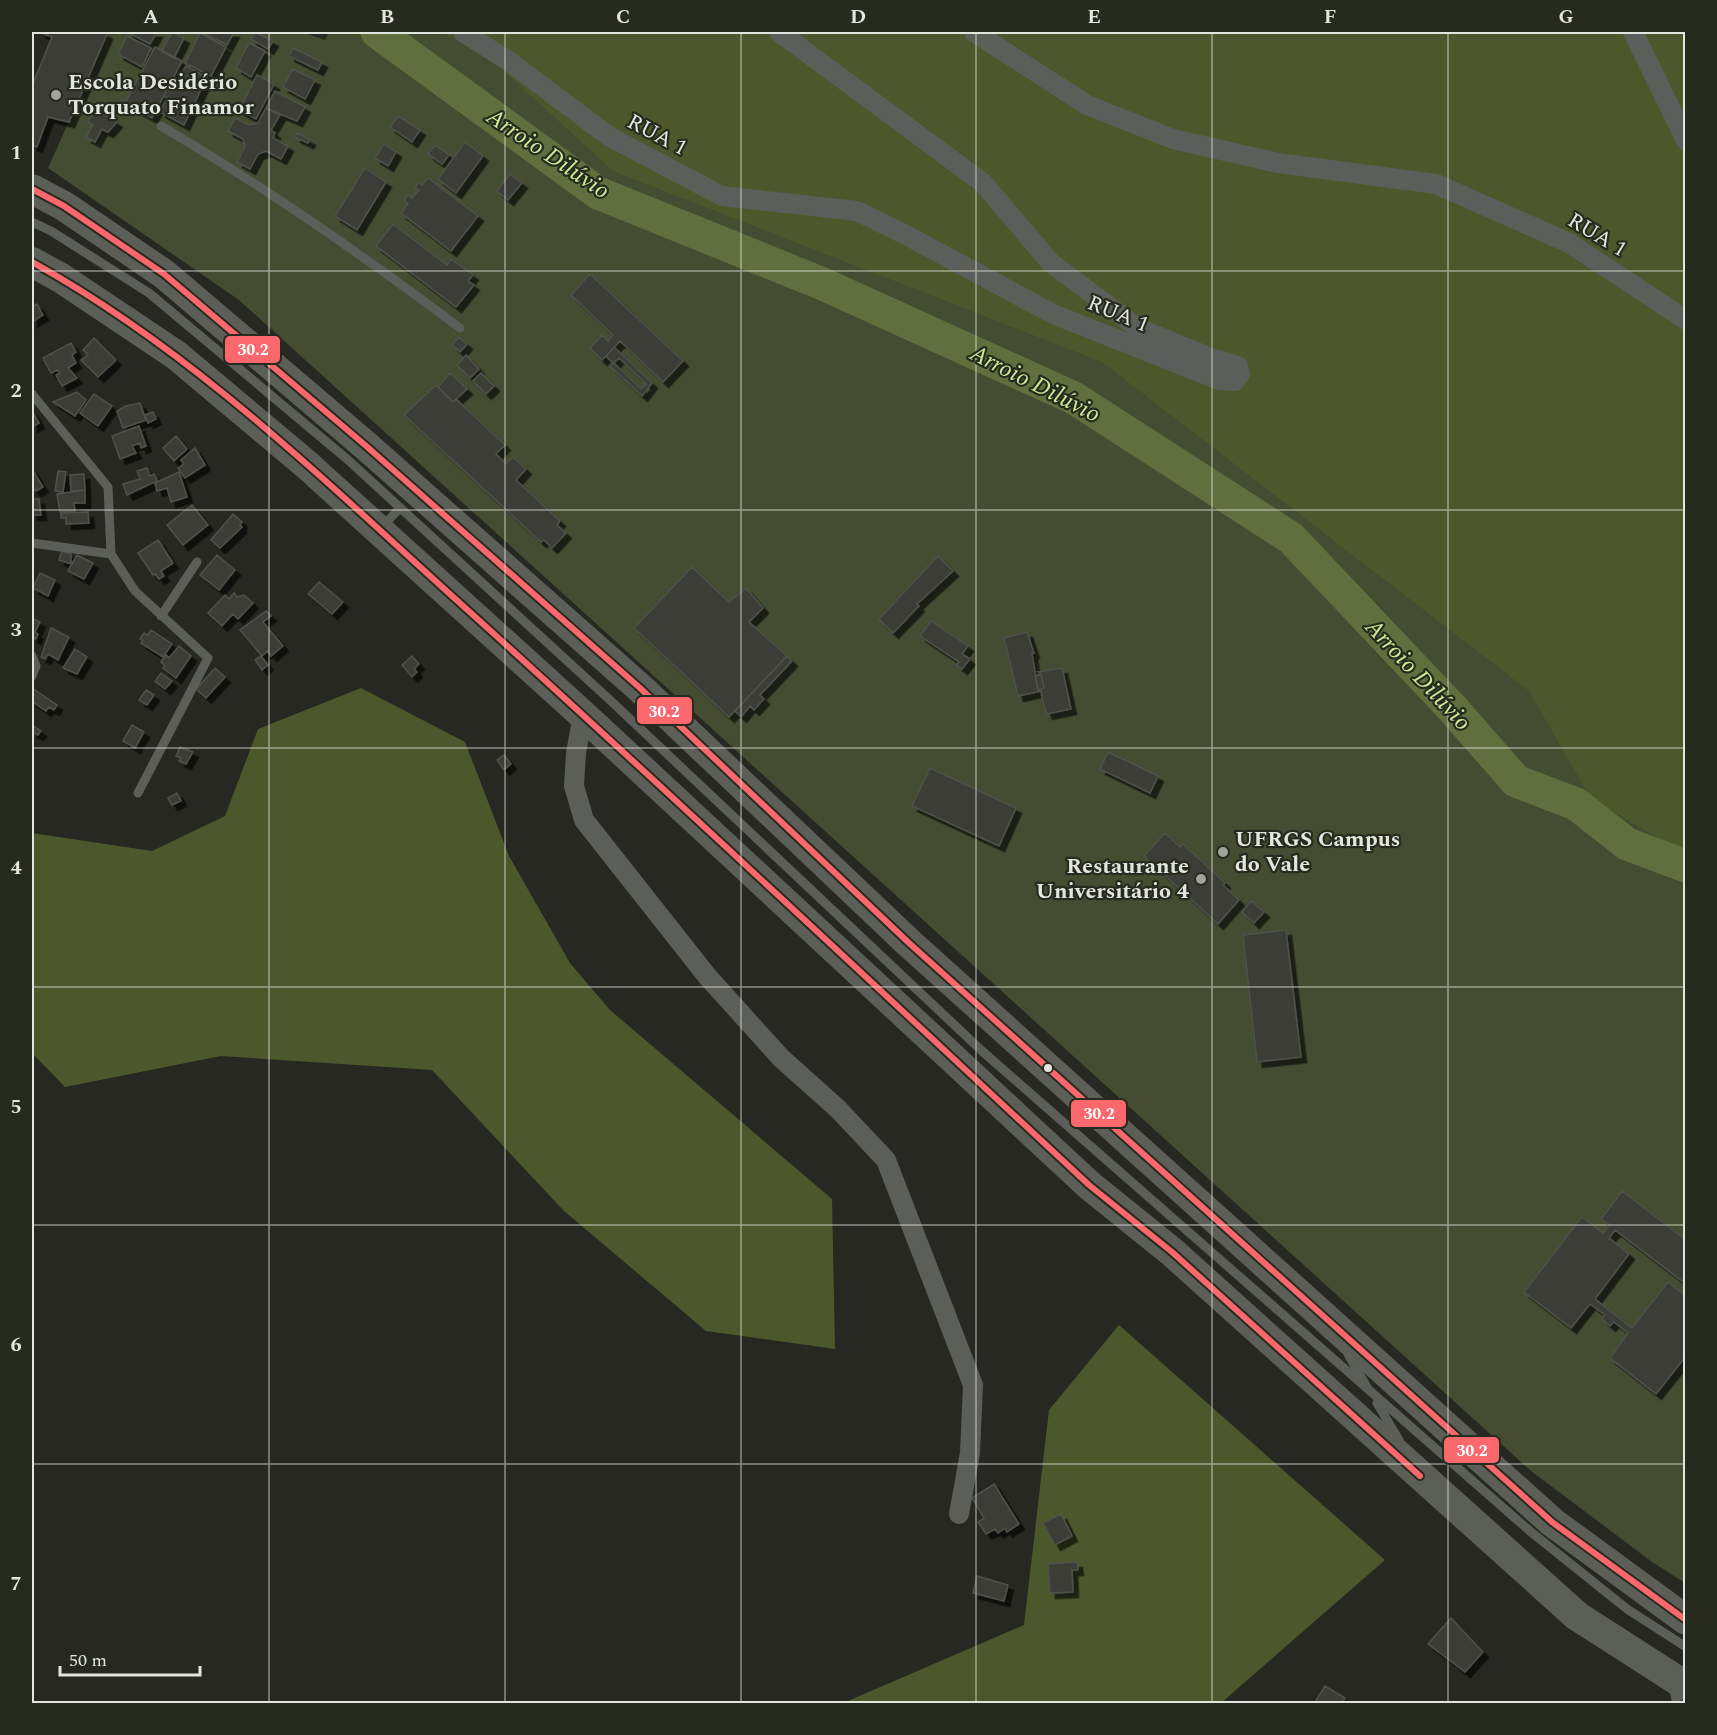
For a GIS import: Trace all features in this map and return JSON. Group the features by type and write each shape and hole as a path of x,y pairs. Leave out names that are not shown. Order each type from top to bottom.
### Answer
{"main road":[{"path":"32,189 64,206 164,273 365,445 640,688 909,942 1189,1198 1326,1317 1552,1522 1686,1620"},
{"path":"32,262 61,278 176,356 307,465 913,1018 1089,1185 1172,1252 1577,1616 1678,1689"}],"street":[{"name":"RUA 1","path":"464,32 510,62 610,138 722,196 857,211 1053,314 1219,380 1235,381 1240,374 1238,366 1211,358 1138,328 1051,263 983,183 779,32"},
{"name":"RUA 1","path":"974,32 1087,105 1173,139 1278,164 1436,184 1569,243 1686,320"},
{"path":"1633,32 1686,140"},
{"path":"583,715 576,753 574,786 584,820 707,976 781,1058 838,1109 886,1160 973,1385 970,1453 959,1514"}],"lane":[{"path":"161,126 227,165 352,249 460,328"},
{"path":"32,222 51,231 149,293 347,459 620,710 982,1051 1373,1397 1530,1532 1627,1609 1686,1647"},
{"path":"32,394 108,487 111,554 135,591 208,658 138,794"},
{"path":"379,530 400,508"},
{"path":"32,543 111,554"},
{"path":"161,616 197,562"},
{"path":"32,656 36,666 32,676"},
{"path":"1326,1317 1420,1476"}],"green space":[{"name":"UFRGS Campus do Vale","path":"109,32 302,32 325,40 329,32 1685,32 1685,1583 1652,1562 1531,1471 239,300 48,168"},
{"path":"441,32 1685,32 1685,853 1591,799 1529,691 1102,362 613,171 482,51"},
{"path":"361,688 465,742 509,856 570,963 610,1010 832,1199 835,1349 706,1331 564,1211 432,1070 221,1056 65,1087 32,1053 32,833 152,851 225,816 258,729"},
{"path":"1119,1325 1385,1560 1221,1703 841,1704 1024,1625 1049,1410"}],"building":[{"name":"Escola Desidério Torquato Finamor","path":"39,32 104,32 107,34 69,122 48,117 37,147 32,145 32,86 52,37"},
{"path":"127,32 157,32 150,44"},
{"path":"172,32 184,38 174,58 162,51"},
{"path":"209,32 234,32 227,45 207,35"},
{"path":"255,32 273,41 268,49 251,39"},
{"path":"200,33 226,47 211,76 185,63"},
{"path":"127,36 151,48 142,67 118,54"},
{"path":"249,43 265,51 251,77 236,68"},
{"path":"155,47 182,61 152,118 125,103"},
{"path":"293,48 322,62 318,70 289,56"},
{"path":"186,66 207,77 184,125 160,112 167,98 164,96 167,89 172,91"},
{"path":"293,69 315,80 305,99 283,87"},
{"path":"257,75 274,84 256,119 239,110"},
{"path":"275,91 305,107 297,121 266,108"},
{"path":"266,108 280,115 271,130 275,133 273,138 288,146 281,159 266,151 258,154 250,169 237,162 245,147 243,139 228,131 235,118 249,125 258,123"},
{"path":"95,110 117,122 108,132 102,129 95,142 86,137 93,125 88,122"},
{"path":"398,116 420,130 412,142 390,127"},
{"path":"297,133 310,140 308,143 295,137"},
{"path":"465,142 483,156 456,193 438,179"},
{"path":"384,144 396,152 388,166 375,158"},
{"path":"435,145 449,155 442,164 428,154"},
{"path":"365,168 386,182 357,230 335,216"},
{"path":"510,174 522,183 508,200 497,191"},
{"path":"428,178 478,216 451,251 401,213 408,204 404,200 408,195 412,198 419,190 415,187 419,182 422,185"},
{"path":"393,224 447,265 451,259 473,275 468,281 474,285 456,307 376,246"},
{"path":"590,274 683,361 663,382 620,341 602,360 590,348 602,335 608,341 613,335 571,295"},
{"path":"37,304 43,315 32,322 32,307"},
{"path":"459,337 467,344 460,352 452,345"},
{"path":"94,338 116,360 98,377 81,360 88,355 83,350"},
{"path":"71,343 76,352 72,355 76,363 68,368 77,378 62,386 56,375 60,373 58,370 51,373 43,358"},
{"path":"614,347 652,383 642,396 610,366 613,363 606,356","holes":["619,358 646,384 641,389 614,363"]},
{"path":"466,355 479,369 470,378 457,365"},
{"path":"450,373 467,389 453,402 438,387"},
{"path":"481,373 494,386 486,394 473,381"},
{"path":"436,385 453,402 456,399 505,445 496,454 506,464 513,457 526,469 516,480 560,521 557,525 566,533 552,548 544,540 541,542 404,415"},
{"path":"77,392 86,400 75,416 53,402"},
{"path":"94,394 112,406 98,426 80,413"},
{"path":"140,403 146,420 123,428 117,411"},
{"path":"32,411 39,423 32,427"},
{"path":"153,412 156,419 148,423 145,415"},
{"path":"139,426 146,446 141,448 140,443 132,446 136,453 120,459 112,436"},
{"path":"176,436 187,449 174,461 163,448"},
{"path":"195,448 205,465 185,478 178,468 184,464 181,460"},
{"path":"147,468 150,476 154,474 157,481 127,495 123,484 140,479 137,471"},
{"path":"32,469 43,487 36,491 32,488"},
{"path":"58,471 66,472 63,492 55,491"},
{"path":"179,472 187,497 171,502 167,488 157,491 155,483"},
{"path":"84,474 85,490 71,491 70,475"},
{"path":"85,490 85,503 74,503 75,511 60,512 57,494"},
{"path":"32,499 39,499 41,515 32,515"},
{"path":"192,505 208,525 183,545 167,525"},
{"path":"88,512 89,523 66,524 66,518 61,518 61,513"},
{"path":"233,514 242,522 240,525 242,527 220,548 211,540"},
{"path":"158,540 173,563 161,571 164,576 159,579 155,574 153,575 138,553"},
{"path":"62,551 71,554 71,564 59,560"},
{"path":"77,555 93,563 84,579 68,571"},
{"path":"217,555 235,570 219,590 200,575"},
{"path":"938,556 953,571 917,604 919,606 893,633 879,619"},
{"path":"692,567 729,602 746,588 763,608 749,622 787,656 729,717 634,628"},
{"path":"40,573 55,580 48,596 33,588"},
{"path":"319,582 343,602 332,614 308,594"},
{"path":"234,593 237,597 244,595 253,603 238,619 233,614 222,626 208,613 225,595 229,599"},
{"path":"266,611 271,616 263,622 283,646 271,656 268,651 262,656 240,630"},
{"path":"32,618 40,622 35,632 38,634 36,639 32,637"},
{"path":"931,621 968,646 962,654 970,659 962,669 957,665 959,662 920,636"},
{"path":"51,628 69,637 58,660 48,654 45,659 41,657"},
{"path":"151,630 172,644 163,657 141,643 143,641 140,639 144,633 148,635"},
{"path":"1027,632 1034,653 1032,654 1038,690 1041,691 1018,696 1004,638"},
{"path":"179,646 191,656 176,678 163,668 165,666 161,662 166,655 169,658"},
{"path":"75,649 87,657 77,674 63,668"},
{"path":"261,656 268,665 262,670 255,660"},
{"path":"412,656 419,664 414,669 417,672 412,677 402,665"},
{"path":"787,656 792,661 760,695 764,699 754,710 750,706 741,717 735,711"},
{"path":"215,668 225,677 206,698 196,689"},
{"path":"1062,668 1071,709 1047,714 1042,699 1041,689 1044,688 1041,674 1038,672"},
{"path":"161,673 172,681 165,689 155,681"},
{"path":"1041,674 1044,688 1038,690 1035,676"},
{"path":"32,688 57,705 54,710 49,707 46,711 32,701"},
{"path":"146,690 154,695 147,705 139,700"},
{"path":"32,725 41,731 38,735 33,732 32,734"},
{"path":"132,725 144,732 135,748 123,741"},
{"path":"180,747 193,752 186,764 179,761 181,758 176,756"},
{"path":"1108,752 1158,776 1150,793 1100,769"},
{"path":"504,755 511,764 504,770 497,760"},
{"path":"930,768 1016,808 999,846 912,806"},
{"path":"177,793 181,801 172,805 168,798"},
{"path":"1165,833 1180,847 1183,844 1225,883 1223,885 1239,900 1218,924 1144,856"},
{"path":"1251,901 1264,912 1254,923 1242,912"},
{"path":"1286,930 1301,1057 1257,1062 1243,935"},
{"path":"1622,1191 1686,1240 1686,1284 1615,1230 1609,1238 1629,1254 1595,1299 1632,1328 1668,1282 1686,1296 1686,1356 1656,1394 1610,1358 1628,1333 1614,1322 1610,1326 1602,1319 1605,1315 1590,1304 1571,1328 1524,1292 1582,1217 1603,1233 1610,1225 1601,1219"},
{"path":"994,1484 1019,1524 1007,1532 1005,1528 998,1533 995,1529 986,1534 978,1522 984,1518 972,1498"},
{"path":"1061,1514 1072,1536 1055,1545 1043,1523"},
{"path":"1077,1562 1078,1570 1072,1570 1073,1592 1050,1593 1048,1564"},
{"path":"977,1576 1008,1585 1004,1601 973,1593"},
{"path":"1451,1618 1483,1652 1465,1672 1428,1644"},
{"path":"1325,1686 1345,1698 1342,1704 1315,1702"}],"waterway":[{"name":"Arroio Dilúvio","path":"377,32 598,193 823,284 1074,398 1291,538 1452,708 1516,781 1576,804 1627,844 1686,866"}],"transit line":[{"name":"30.2","path":"32,189 64,206 164,274 365,445 640,688 909,943 1552,1522 1686,1620"},
{"name":"30.2","path":"32,262 93,298 151,338 262,425 782,898 1089,1185 1172,1252 1420,1476"}],"place":[{"name":"Escola Desidério Torquato Finamor","path":"56,95"},
{"name":"UFRGS Campus do Vale","path":"1223,852"},
{"name":"Restaurante Universitário 4","path":"1201,879"}]}
